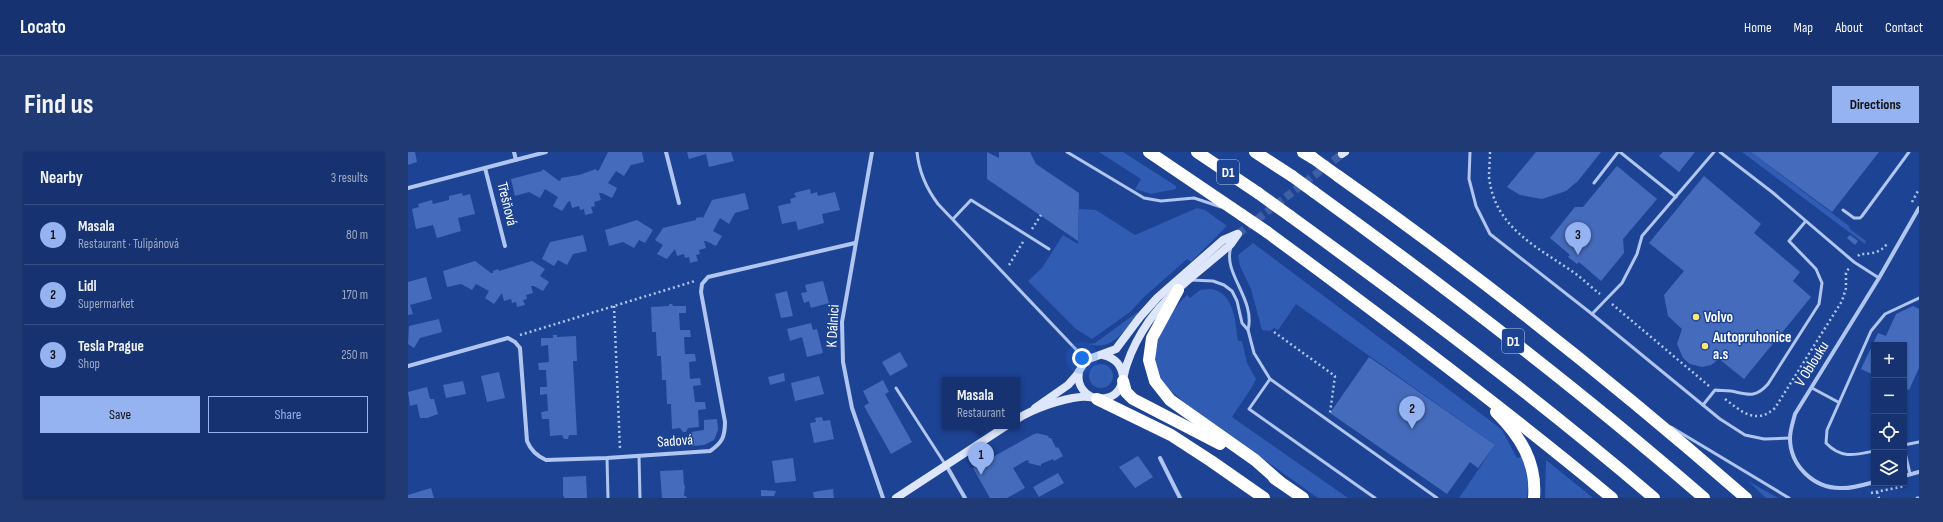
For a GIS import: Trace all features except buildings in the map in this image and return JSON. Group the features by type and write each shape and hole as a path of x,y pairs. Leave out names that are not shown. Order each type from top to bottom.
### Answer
{"highway":[{"path":"1149,152 1267,232 1377,312 1527,427 1612,498"},
{"name":"D1","path":"1197,152 1258,193 1402,296 1517,386 1654,498"},
{"name":"D1","path":"1255,152 1292,176 1420,270 1537,360 1704,498"},
{"path":"1308,155 1447,255 1547,332 1746,498"},
{"path":"1178,290 1152,338 1149,360 1155,381 1170,400 1256,460 1280,482"},
{"path":"1123,378 1126,392 1133,399 1204,434 1251,466 1280,482 1303,498"},
{"path":"1468,382 1514,430 1525,448 1532,468 1534,498"},
{"path":"1094,398 1185,443 1264,498"}],"street":[{"name":"Třešňová","path":"514,152 516,160"},
{"name":"Třešňová","path":"408,188 546,152"},
{"path":"666,152 679,203"},
{"name":"K Dálnici","path":"872,152 842,322 843,362 852,408 883,498"},
{"name":"Třešňová","path":"485,168 505,246"},
{"name":"V Oblouku","path":"1871,483 1840,488 1821,485 1812,480 1799,467 1792,449 1790,438 1795,414 1879,278 1919,208"},
{"path":"1238,234 1231,244 1162,304 1149,321 1136,343 1121,387 1114,395 1104,399 1081,397 1067,400 1023,415 1068,385 1076,376 1086,360 1095,355 1116,349 1140,316 1166,288 1223,240 1238,234"},
{"path":"708,277 855,243"},
{"name":"Sadová","path":"508,338 515,342 520,348 527,441 530,449 546,460 607,458 710,451 719,445 725,436 725,422 701,292 702,284 708,277"},
{"path":"408,366 508,338"},
{"path":"1102,354 1115,360 1122,369 1123,378"},
{"path":"1079,370 1078,377 1082,388 1094,398"},
{"path":"896,498 1001,429"},
{"path":"1160,458 1180,498"},
{"path":"946,465 964,498"},
{"path":"1907,475 1919,472"}],"lane":[{"path":"916,152 920,170 926,186 938,204 1086,360"},
{"path":"1068,152 1144,198 1161,201 1194,198 1242,215"},
{"path":"1470,152 1469,179 1476,206 1490,234 1592,314 1720,419 1745,435 1764,439 1790,438"},
{"path":"1594,183 1619,152 1676,196"},
{"path":"1592,314 1622,283 1638,254 1642,236 1714,152"},
{"path":"1720,152 1772,192 1805,222 1854,262 1879,278"},
{"path":"1843,210 1854,218 1862,216 1909,152"},
{"path":"953,219 971,200 1049,249"},
{"path":"1703,405 1715,390 1731,391 1744,395 1761,392 1768,384 1819,304 1822,283 1816,269 1790,241 1805,222"},
{"path":"1231,244 1229,258 1233,271 1245,297 1250,322 1248,330"},
{"path":"1189,280 1213,281 1228,288 1235,296 1242,323 1248,330 1254,353 1270,378 1437,498"},
{"path":"1871,452 1853,455 1834,452 1826,443 1826,430 1871,331 1885,314 1919,298"},
{"path":"1270,378 1249,409 1375,498"},
{"path":"896,388 946,465"},
{"path":"1812,388 1838,402"},
{"path":"1635,404 1789,498"},
{"path":"1907,445 1919,442"},
{"path":"1905,450 1910,474"},
{"path":"639,456 640,498"},
{"path":"607,458 608,498"}],"path":[{"path":"1490,152 1489,176 1494,198 1506,220 1519,236 1577,275 1672,357 1743,413 1758,417 1767,415 1771,411 1842,301 1846,288 1846,272 1860,254 1871,254 1883,249 1892,239"},
{"path":"1909,208 1919,189"},
{"path":"508,338 708,277"},
{"path":"614,306 620,457"},
{"path":"1274,332 1335,376 1330,412"},
{"path":"1864,495 1912,484"},
{"path":"1877,492 1879,498"}],"shaded area":[{"path":"1099,152 1123,152 1176,186 1176,189 1151,194 1135,189 1141,179"},
{"path":"1742,152 1751,152 1849,226 1850,229 1866,241 1865,244"},
{"path":"1197,208 1205,210 1227,226 1191,262 1187,259 1144,297 1130,312 1092,339 1076,329 1028,281 1042,268 1063,235 1078,244 1079,209 1096,210 1135,235"},
{"path":"1253,243 1502,430 1517,458 1522,457 1524,461 1528,485 1527,498 1459,498 1495,445 1296,304 1278,330 1274,328 1270,331 1262,330 1251,289 1240,266 1238,255"},
{"path":"1211,289 1225,296 1229,302 1234,317 1238,341 1242,341 1247,363 1256,379 1232,417 1348,498 1318,498 1189,406 1171,391 1162,381 1157,370 1156,358 1157,346 1165,323 1179,303 1187,295 1190,298 1200,290"},
{"path":"1139,311 1124,331 1112,342 1106,345 1098,346 1089,344 1095,343"},
{"path":"1101,364 1110,367 1113,376 1110,385 1101,388 1092,385 1089,376 1092,367"},
{"path":"1546,460 1593,498 1545,498"},
{"path":"1748,481 1778,498 1766,498"}],"tunnel":[{"path":"1238,234 1342,154"}],"place":[{"name":"Tesla Prague","path":"1578,255"},
{"name":"Volvo","path":"1696,317"},
{"name":"Autopruhonice a.s","path":"1705,346"},
{"name":"Lidl","path":"1412,429"},
{"name":"Masala","path":"981,475"}]}
